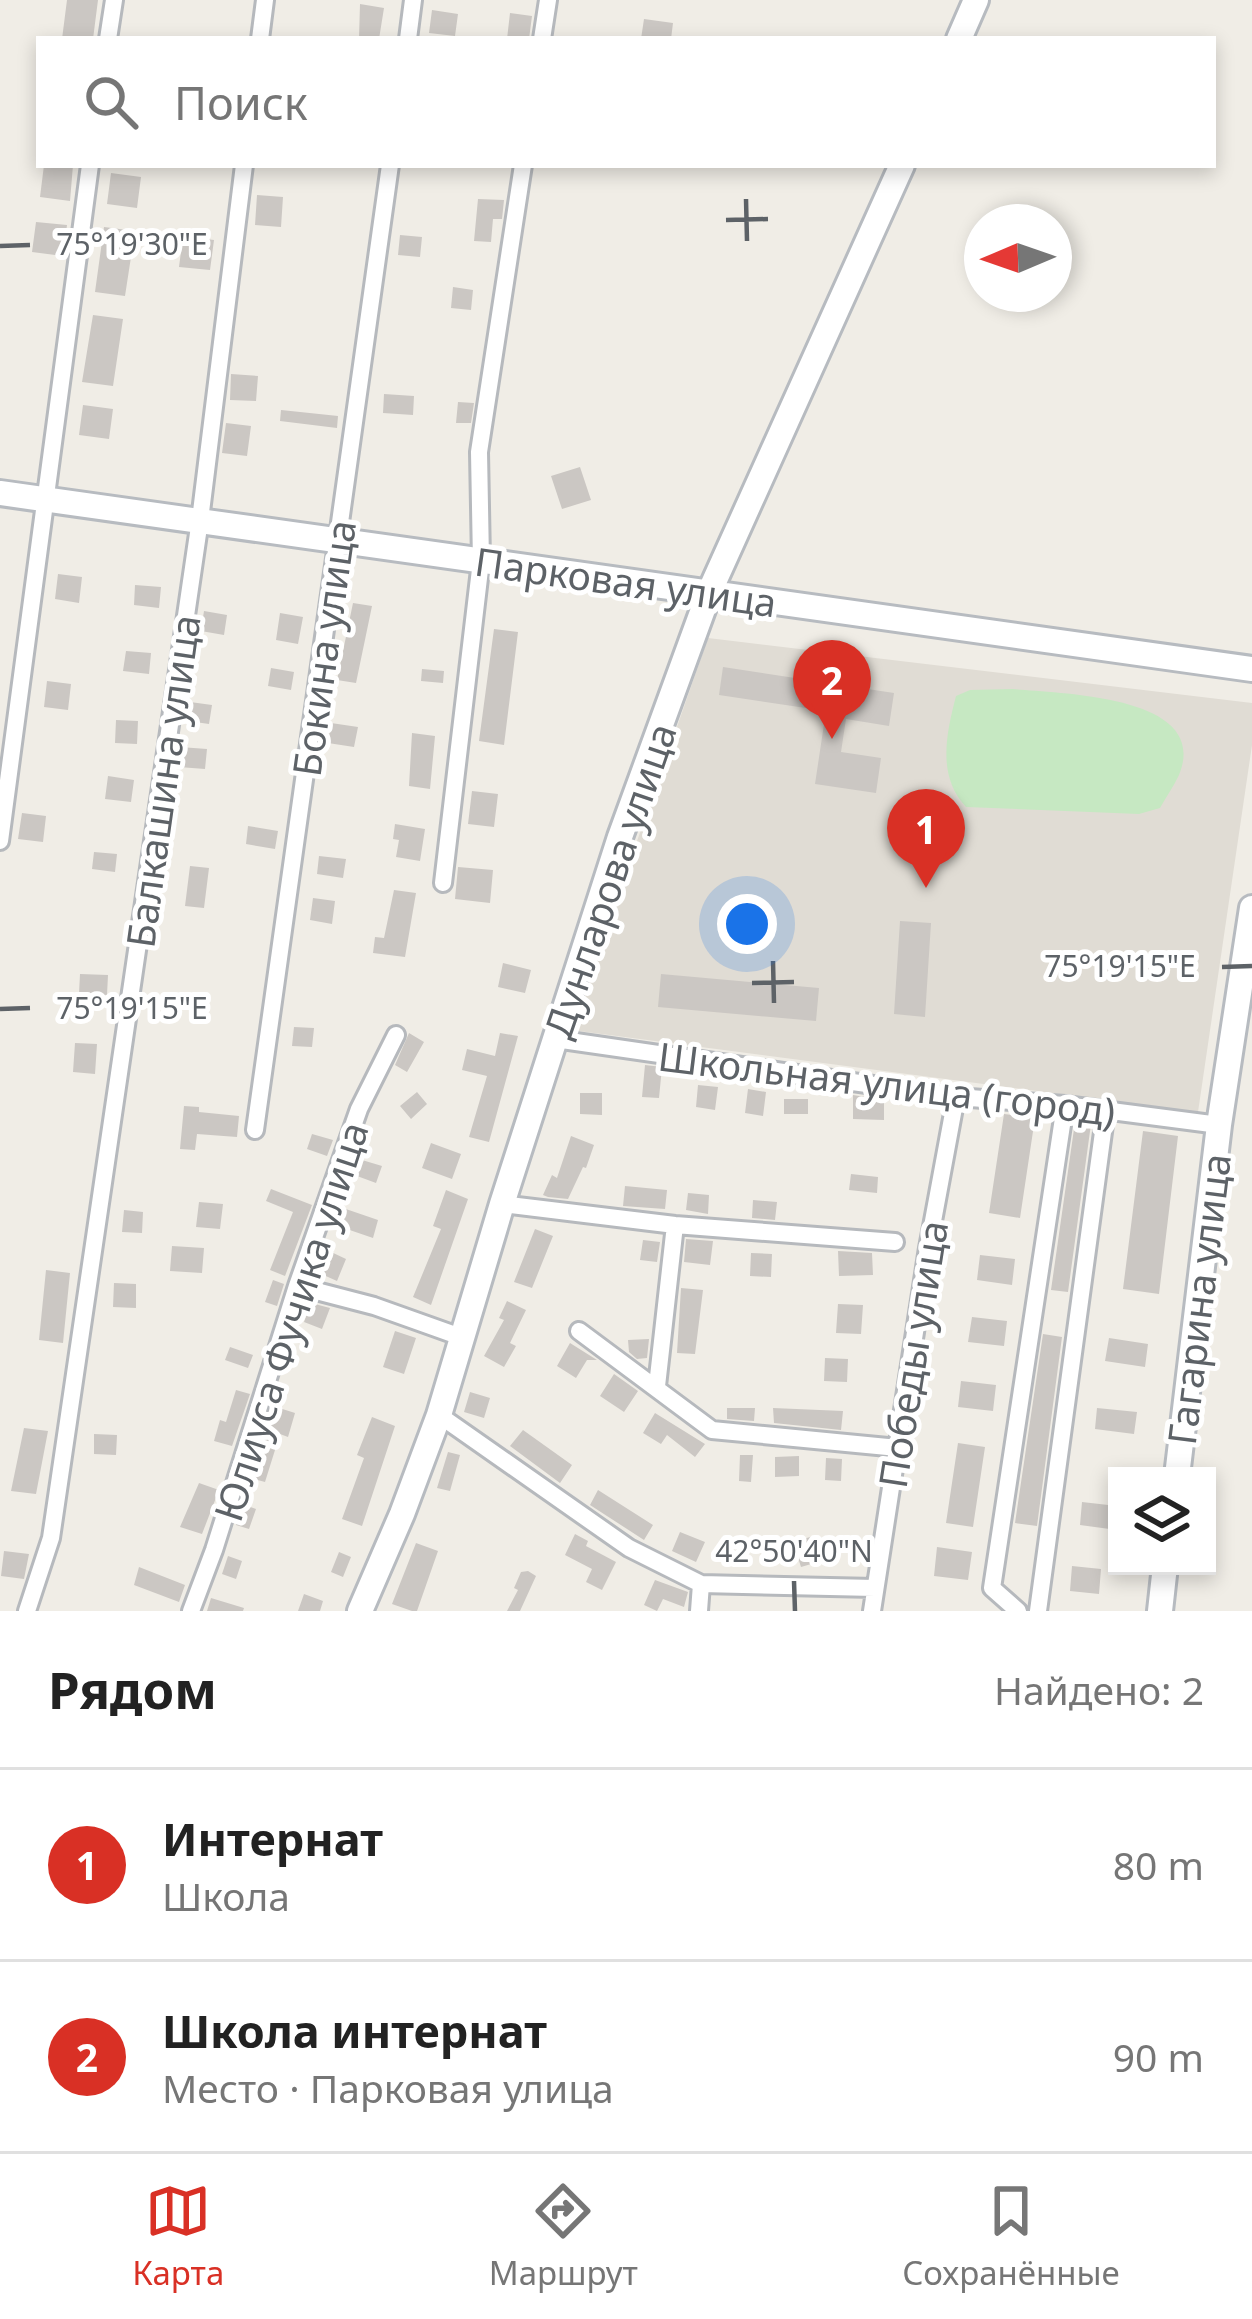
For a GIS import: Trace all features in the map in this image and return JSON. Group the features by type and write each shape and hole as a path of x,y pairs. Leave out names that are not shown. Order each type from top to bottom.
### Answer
{"street":[{"path":"108,36 114,0"},
{"path":"260,36 265,0"},
{"path":"408,36 413,0"},
{"path":"542,36 548,0"},
{"path":"960,36 976,0"},
{"path":"0,841 90,168"},
{"name":"Балкашина улица","path":"28,1611 51,1538 200,520 244,168"},
{"name":"Бокина улица","path":"255,1130 390,168"},
{"path":"442,883 481,561 479,452 523,168"},
{"name":"Дунларова улица","path":"362,1610 439,1415 620,837 710,593 901,168"},
{"name":"Парковая улица","path":"0,493 1252,669"},
{"name":"Гагарина улица","path":"1178,1467 1252,908"},
{"name":"Юлиуса Фучика улица","path":"191,1611 359,1109 396,1035"},
{"name":"Школьная улица (город)","path":"555,1039 956,1097 1220,1125"},
{"name":"Победы улица","path":"872,1611 956,1097"},
{"path":"1018,1611 992,1588 1064,1105"},
{"path":"1037,1611 1106,1110"},
{"path":"502,1204 675,1225 895,1242"},
{"path":"657,1386 675,1225"},
{"path":"297,1286 374,1306 460,1337"},
{"path":"579,1331 712,1430 898,1448"},
{"path":"439,1415 629,1548 701,1584 875,1588"},
{"path":"1160,1611 1165,1575"},
{"path":"699,1611 701,1584"}],"shaded area":[{"path":"708,638 1252,703 1252,745 1198,1112 571,1030"}],"green space":[{"path":"1013,689 1125,703 1173,728 1183,748 1179,775 1160,808 1139,814 966,807 947,769 956,696 970,690"}],"building":[{"path":"67,0 98,0 93,36 62,36"},
{"path":"360,4 384,8 379,36 359,36"},
{"path":"432,10 458,14 455,36 429,33"},
{"path":"510,13 532,16 529,36 507,36"},
{"path":"644,19 673,23 671,36 641,36"},
{"path":"44,168 73,168 70,201 40,197"},
{"path":"111,173 141,177 137,208 107,204"},
{"path":"257,195 283,197 281,227 255,225"},
{"path":"478,199 504,200 502,219 493,219 491,242 474,241"},
{"path":"36,222 67,225 63,256 32,252"},
{"path":"104,227 135,231 125,296 95,292"},
{"path":"400,235 422,237 420,257 398,255"},
{"path":"183,236 214,240 210,270 179,267"},
{"path":"453,287 473,290 471,310 451,308"},
{"path":"93,315 123,319 113,386 82,382"},
{"path":"231,374 258,376 256,401 230,400"},
{"path":"384,394 414,396 413,415 383,413"},
{"path":"458,402 474,403 471,423 456,423"},
{"path":"83,405 113,409 109,439 79,435"},
{"path":"281,410 338,416 337,428 280,421"},
{"path":"226,423 251,426 247,456 222,453"},
{"path":"580,467 591,500 562,509 551,476"},
{"path":"58,574 82,577 79,603 55,599"},
{"path":"135,585 161,587 159,608 134,605"},
{"path":"353,603 372,606 356,683 337,680"},
{"path":"204,611 227,615 224,635 201,631"},
{"path":"280,613 303,617 298,644 276,640"},
{"path":"494,629 518,632 504,745 479,741"},
{"path":"126,651 151,653 149,674 123,671"},
{"path":"723,667 894,693 889,726 846,719 841,752 881,758 876,793 815,784 826,711 719,695"},
{"path":"271,668 294,672 291,690 268,686"},
{"path":"422,669 444,671 443,683 421,681"},
{"path":"47,681 71,684 68,710 44,707"},
{"path":"190,702 212,705 209,724 188,721"},
{"path":"116,720 138,721 137,744 115,743"},
{"path":"331,723 358,727 354,747 328,743"},
{"path":"412,733 435,736 430,789 409,786"},
{"path":"180,747 207,749 205,769 179,767"},
{"path":"108,776 134,780 131,802 105,799"},
{"path":"472,791 498,794 494,827 468,824"},
{"path":"22,813 46,816 43,842 18,839"},
{"path":"395,824 425,829 420,861 396,857"},
{"path":"248,826 278,831 275,849 246,844"},
{"path":"94,852 117,854 115,872 92,869"},
{"path":"319,856 346,859 343,878 317,874"},
{"path":"190,866 209,868 204,908 185,906"},
{"path":"458,867 493,870 490,903 455,899"},
{"path":"394,890 416,893 405,957 373,953 375,937 384,938"},
{"path":"313,898 335,901 332,924 310,920"},
{"path":"900,921 931,923 925,1017 894,1014"},
{"path":"503,963 531,970 525,993 498,987"},
{"path":"80,974 108,975 107,995 79,994"},
{"path":"661,974 819,988 816,1021 658,1007"},
{"path":"294,1027 314,1028 312,1047 292,1046"},
{"path":"409,1033 424,1042 407,1072 395,1065"},
{"path":"500,1033 518,1036 489,1142 469,1137 487,1076 462,1070 467,1049 495,1056"},
{"path":"75,1043 97,1044 95,1074 73,1072"},
{"path":"645,1065 662,1067 659,1098 642,1097"},
{"path":"698,1085 718,1087 715,1110 696,1107"},
{"path":"748,1089 766,1092 763,1116 745,1113"},
{"path":"417,1092 427,1104 411,1119 400,1106"},
{"path":"580,1093 602,1093 602,1115 580,1114"},
{"path":"853,1095 884,1100 884,1120 853,1119"},
{"path":"784,1099 808,1099 808,1114 784,1114"},
{"path":"184,1106 239,1116 237,1137 197,1134 195,1150 180,1149"},
{"path":"1004,1114 1035,1118 1020,1218 989,1213"},
{"path":"1075,1122 1091,1124 1068,1292 1051,1290"},
{"path":"1143,1131 1178,1136 1159,1294 1123,1289"},
{"path":"312,1134 333,1140 327,1156 307,1149"},
{"path":"571,1136 594,1145 586,1168 568,1199 543,1195 552,1175 557,1178"},
{"path":"431,1143 461,1154 452,1179 422,1168"},
{"path":"362,1160 382,1166 376,1183 357,1176"},
{"path":"851,1174 878,1177 877,1193 849,1190"},
{"path":"625,1186 667,1190 665,1209 623,1206"},
{"path":"271,1189 312,1205 285,1276 270,1270 293,1212 266,1201"},
{"path":"446,1190 468,1199 431,1305 413,1297 441,1229 433,1226"},
{"path":"688,1193 709,1195 708,1214 686,1210"},
{"path":"753,1200 777,1202 775,1220 752,1218"},
{"path":"199,1202 223,1204 220,1229 196,1227"},
{"path":"340,1207 378,1220 373,1238 335,1225"},
{"path":"124,1210 143,1212 142,1233 122,1232"},
{"path":"535,1229 553,1236 532,1288 514,1282"},
{"path":"686,1239 713,1241 710,1265 684,1262"},
{"path":"643,1240 660,1242 657,1262 640,1260"},
{"path":"172,1246 204,1248 202,1273 170,1271"},
{"path":"329,1251 346,1259 337,1281 319,1273"},
{"path":"838,1251 872,1253 873,1275 839,1276"},
{"path":"751,1253 772,1254 771,1277 750,1276"},
{"path":"980,1255 1015,1259 1012,1285 977,1280"},
{"path":"46,1270 70,1273 63,1343 39,1340"},
{"path":"273,1280 284,1284 277,1306 265,1302"},
{"path":"114,1283 136,1284 136,1308 113,1307"},
{"path":"681,1288 703,1290 695,1354 677,1353"},
{"path":"507,1301 526,1310 510,1343 516,1346 504,1367 484,1356 504,1320 499,1318"},
{"path":"311,1303 330,1308 322,1329 304,1322"},
{"path":"838,1304 863,1305 861,1334 836,1333"},
{"path":"972,1317 1007,1321 1004,1346 968,1342"},
{"path":"395,1331 416,1338 404,1374 383,1367"},
{"path":"1043,1334 1062,1337 1037,1526 1015,1523"},
{"path":"1109,1338 1148,1344 1145,1367 1105,1361"},
{"path":"649,1339 647,1358 637,1359 629,1352 628,1340"},
{"path":"570,1343 597,1360 587,1360 576,1378 557,1366"},
{"path":"230,1347 253,1355 248,1368 225,1360"},
{"path":"825,1358 848,1359 847,1382 824,1381"},
{"path":"614,1374 638,1391 624,1412 600,1396"},
{"path":"961,1381 996,1385 993,1411 958,1407"},
{"path":"236,1390 250,1394 232,1446 214,1441"},
{"path":"470,1392 490,1398 484,1418 464,1412"},
{"path":"276,1407 295,1413 288,1437 280,1434 265,1482 250,1478"},
{"path":"727,1408 755,1408 754,1421 727,1419"},
{"path":"773,1408 843,1411 841,1430 774,1423"},
{"path":"1097,1408 1137,1412 1134,1434 1095,1429"},
{"path":"655,1413 705,1444 695,1457 667,1435 661,1444 643,1433"},
{"path":"372,1417 395,1426 362,1526 342,1519 364,1458 357,1455"},
{"path":"24,1428 48,1431 36,1494 11,1491"},
{"path":"523,1430 572,1465 560,1483 510,1446"},
{"path":"94,1434 117,1435 116,1455 94,1454"},
{"path":"958,1443 985,1447 973,1527 946,1523"},
{"path":"448,1452 460,1455 450,1491 437,1488"},
{"path":"740,1455 753,1455 751,1482 739,1481"},
{"path":"799,1456 799,1476 775,1477 775,1457"},
{"path":"826,1458 842,1459 841,1481 825,1480"},
{"path":"199,1483 219,1490 202,1534 180,1527"},
{"path":"598,1490 653,1525 644,1540 590,1505"},
{"path":"1082,1502 1108,1505 1108,1529 1080,1525"},
{"path":"242,1504 256,1509 249,1529 236,1525"},
{"path":"680,1532 705,1542 696,1562 672,1551"},
{"path":"575,1534 588,1541 586,1546 616,1562 602,1590 586,1582 592,1569 565,1555"},
{"path":"817,1535 825,1560 801,1567 793,1542"},
{"path":"416,1543 438,1551 417,1611 412,1611 392,1604"},
{"path":"937,1547 972,1552 968,1580 934,1576"},
{"path":"4,1551 29,1554 24,1579 1,1576"},
{"path":"339,1552 351,1557 343,1577 331,1572"},
{"path":"228,1556 242,1561 236,1579 222,1574"},
{"path":"1072,1566 1101,1569 1099,1594 1070,1591"},
{"path":"139,1567 185,1585 179,1602 134,1585"},
{"path":"521,1572 536,1576 520,1611 507,1611"},
{"path":"655,1580 688,1592 684,1607 663,1599 657,1611 644,1605"},
{"path":"304,1594 323,1601 320,1611 298,1611"},
{"path":"211,1598 244,1608 243,1611 207,1611"}],"place":[{"name":"Школа интернат","path":"832,739"},
{"name":"Интернат","path":"926,888"}]}
